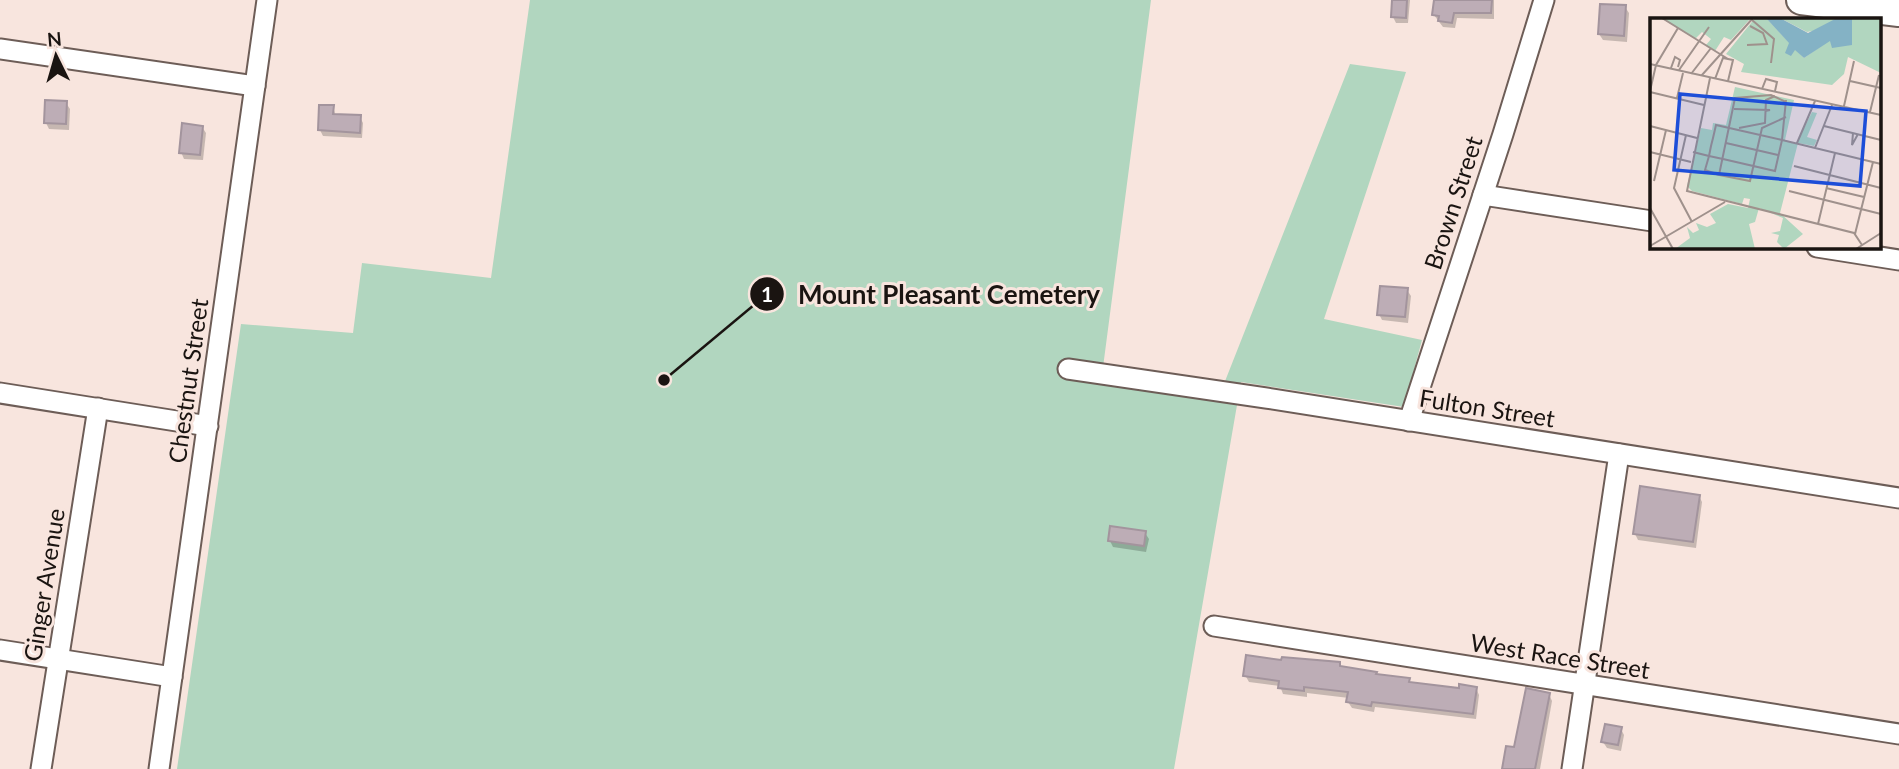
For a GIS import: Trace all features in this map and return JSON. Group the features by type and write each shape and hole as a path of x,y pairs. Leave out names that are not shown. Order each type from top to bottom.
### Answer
{"highway":[{"path":"1801,0 1899,12"}],"street":[{"name":"Chestnut Street","path":"159,769 267,0"},
{"name":"Brown Street","path":"1409,421 1544,0"},
{"path":"0,49 255,86"},
{"path":"1483,195 1650,221"},
{"path":"1823,248 1899,260"},
{"name":"Fulton Street","path":"1068,369 1899,498"},
{"path":"0,393 208,426"},
{"name":"Ginger Avenue","path":"41,769 98,408"},
{"path":"1572,769 1619,454"},
{"name":"West Race Street","path":"1214,626 1584,687 1899,734"},
{"path":"0,650 172,677"}],"green space":[{"path":"530,0 1151,0 1102,375 1218,399 1350,64 1406,72 1324,319 1422,340 1404,407 1241,382 1174,769 177,769 241,324 353,333 362,263 491,278"}],"building":[{"path":"1392,0 1407,0 1406,18 1391,17"},
{"path":"1434,0 1492,0 1491,13 1454,13 1452,23 1438,21 1439,16 1432,15"},
{"path":"1600,4 1626,5 1624,36 1598,34"},
{"path":"45,100 67,101 66,124 44,123"},
{"path":"319,105 334,105 333,114 361,115 360,133 318,130"},
{"path":"182,123 203,126 200,155 179,153"},
{"path":"1380,286 1408,288 1405,317 1377,315"},
{"path":"1640,486 1700,495 1693,542 1633,534"},
{"path":"1110,526 1146,531 1144,546 1108,541"},
{"path":"1246,655 1281,660 1282,657 1340,662 1340,666 1410,678 1409,682 1459,688 1459,684 1477,687 1473,714 1372,702 1371,706 1346,702 1348,692 1304,687 1304,691 1278,688 1279,681 1243,676"},
{"path":"1526,688 1550,693 1535,769 1502,769 1506,746 1514,747"},
{"path":"1605,724 1622,727 1618,745 1601,742"}],"place":[{"name":"Mount Pleasant Cemetery","path":"664,380"}]}
